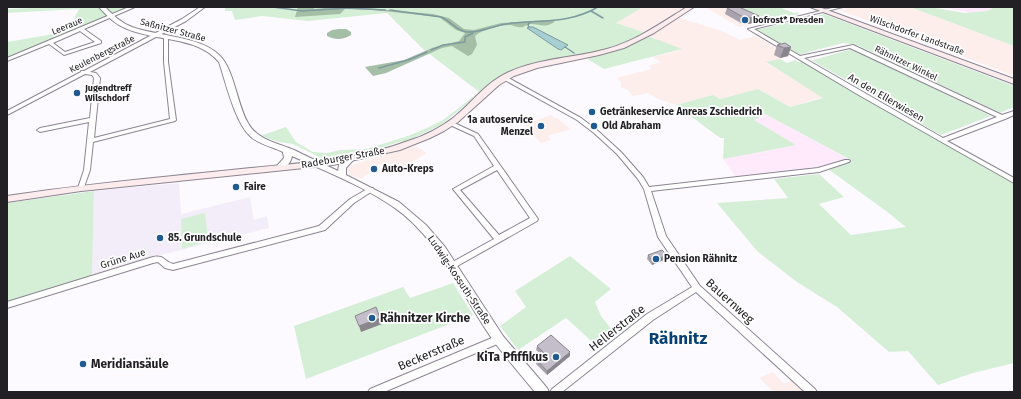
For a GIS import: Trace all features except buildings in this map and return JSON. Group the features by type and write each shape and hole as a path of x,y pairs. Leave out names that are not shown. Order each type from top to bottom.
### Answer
{"main road":[{"name":"Radeburger Straße","path":"7,199 81,188 317,164 380,153 409,144 450,124 505,78 535,66 598,54 623,47 638,40 691,7"},
{"name":"Wilschdorfer Landstraße","path":"813,7 824,9 1014,79"},
{"name":"Wilschdorfer Landstraße","path":"824,9 1014,82"}],"street":[{"name":"Saßnitzer Straße","path":"102,7 111,16 130,28 203,48 218,56 246,127 257,138 317,164"},
{"name":"Leeraue","path":"7,60 133,7"},
{"name":"Keulenbergstraße","path":"7,113 184,20 203,7"},
{"path":"824,9 840,7"},
{"name":"An den Ellerwiesen","path":"824,9 752,27 750,30 1014,181"},
{"path":"49,42 64,54 99,42 80,29"},
{"path":"92,140 173,120 166,62 166,37"},
{"name":"Rähnitzer Winkel","path":"799,58 851,46 1003,118"},
{"path":"81,188 88,170 97,78 94,74 83,72"},
{"name":"Bauernweg","path":"505,78 578,119 596,132 619,153 640,178 647,189 662,237 697,288 812,392"},
{"path":"943,140 1014,113"},
{"path":"40,130 93,119"},
{"path":"450,124 476,135 534,219 452,266"},
{"path":"279,168 287,161 287,150"},
{"path":"342,175 342,167 350,159"},
{"path":"647,189 819,170 847,161"},
{"name":"Ludwig-Kossuth-Straße","path":"317,164 342,175 396,204 415,220 435,242 452,266 499,339 543,392"},
{"path":"497,167 456,189 498,239"},
{"name":"Grüne Aue","path":"7,305 153,260 159,260 168,266 173,267 322,228 352,201 371,190"},
{"name":"Hellerstraße","path":"555,392 650,317 697,288"},
{"name":"Beckerstraße","path":"372,392 499,339"}],"shaded area":[{"path":"643,7 688,7 646,33 615,23"},
{"path":"705,7 732,7 759,22 739,27"},
{"path":"853,7 910,7 1014,46 1014,76 839,10"},
{"path":"941,7 995,7 987,11 971,13"},
{"path":"677,17 721,31 740,40 756,36 790,56 766,63 823,97 790,107 758,89 720,99 713,95 676,105 658,99 649,93 633,96 628,90 621,87 621,82 616,78 652,69 648,66 661,62 653,57 681,50 648,36"},
{"path":"765,114 848,159 818,169 811,166 807,171 778,173 776,171 769,172 771,174 736,177 723,159 795,145 753,120"},
{"path":"551,115 570,129 548,136 551,140 541,143 524,125"},
{"path":"416,146 426,153 399,171 379,164 361,179 349,174 347,170 351,165"},
{"name":"85. Grundschule","path":"179,183 181,214 250,197 254,220 267,216 269,228 161,255 92,276 94,191"},
{"path":"773,372 784,384 794,379 806,392 774,392 759,378"}],"green space":[{"path":"51,7 132,7 7,58 7,42 65,32 68,30 79,9 7,13 7,9"},
{"path":"225,7 592,7 597,9 600,7 643,7 616,23 646,33 614,48 537,64 481,92 441,125 403,143 402,141 377,149 323,159 293,144 279,142 260,136 286,127 296,142 313,152 327,153 340,150 366,149 408,136 443,120 478,93 478,91 423,49 387,13 308,21 262,16 235,20 232,11 225,11"},
{"path":"298,7 314,7 314,9 334,7 367,8 433,14 449,18 464,29 474,30 501,23 549,20 555,21 549,25 543,26 528,24 524,27 517,27 511,25 482,31 475,36 477,45 472,54 468,56 452,46 442,48 386,73 373,76 365,67 404,60 432,48 459,41 465,33 456,30 439,17 373,10 345,9 340,14 295,17"},
{"path":"732,7 779,7 794,13 797,12 799,14 760,23"},
{"path":"910,7 930,7 965,13 987,11 995,7 1014,7 1014,46"},
{"path":"824,14 1014,86 1014,107 1000,113 857,45 843,43 798,55 755,30"},
{"path":"346,29 351,32 351,35 339,39 327,36 327,33 332,30"},
{"path":"648,36 682,49 604,69 589,60 588,57 624,47"},
{"path":"852,49 991,116 941,135 813,61"},
{"path":"780,59 787,63 795,60 802,62 1014,183 1014,363 973,373 938,385 908,351 889,352 837,307 797,282 757,251 717,203 788,198 774,179 819,174 844,197 819,204 851,235 906,227 828,169 851,160 765,114 754,120 796,145 723,159 724,138 720,138 676,105 713,95 720,99 758,89 790,107 823,98 766,62"},
{"path":"94,191 92,276 90,278 7,303 7,203"},
{"path":"205,213 208,241 182,249 181,219"},
{"path":"570,256 611,289 595,302 601,316 616,335 599,348 566,318 518,350 500,326 526,307 515,291"},
{"path":"453,283 473,315 306,379 294,326 403,287 410,298"}],"water":[{"path":"533,27 568,45 561,50 558,49 527,28"}],"waterway":[{"path":"273,7 302,11 348,8 385,10"},
{"path":"390,10 441,17 460,30 472,32 506,24 575,17 598,7"},
{"path":"591,11 603,18"},
{"path":"529,27 528,25 530,22"},
{"path":"431,50 443,45 465,42 465,37 473,33"},
{"path":"565,47 574,53"},
{"path":"379,68 408,60 427,52"}],"place":[{"name":"bofrost* Dresden","path":"745,20"},
{"name":"Jugendtreff Wilschdorf","path":"77,93"},
{"name":"Getränkeservice Anreas Zschiedrich","path":"592,112"},
{"name":"1a autoservice Menzel","path":"541,126"},
{"name":"Old Abraham","path":"594,126"},
{"name":"Auto-Kreps","path":"374,169"},
{"name":"Faire","path":"236,187"},
{"name":"85. Grundschule","path":"160,238"},
{"name":"Pension Rähnitz","path":"656,259"},
{"name":"Rähnitzer Kirche","path":"372,318"},
{"name":"KiTa Pfiffikus","path":"556,357"},
{"name":"Meridiansäule","path":"83,364"}],"district":[{"name":"Rähnitz","path":"678,338"}]}
